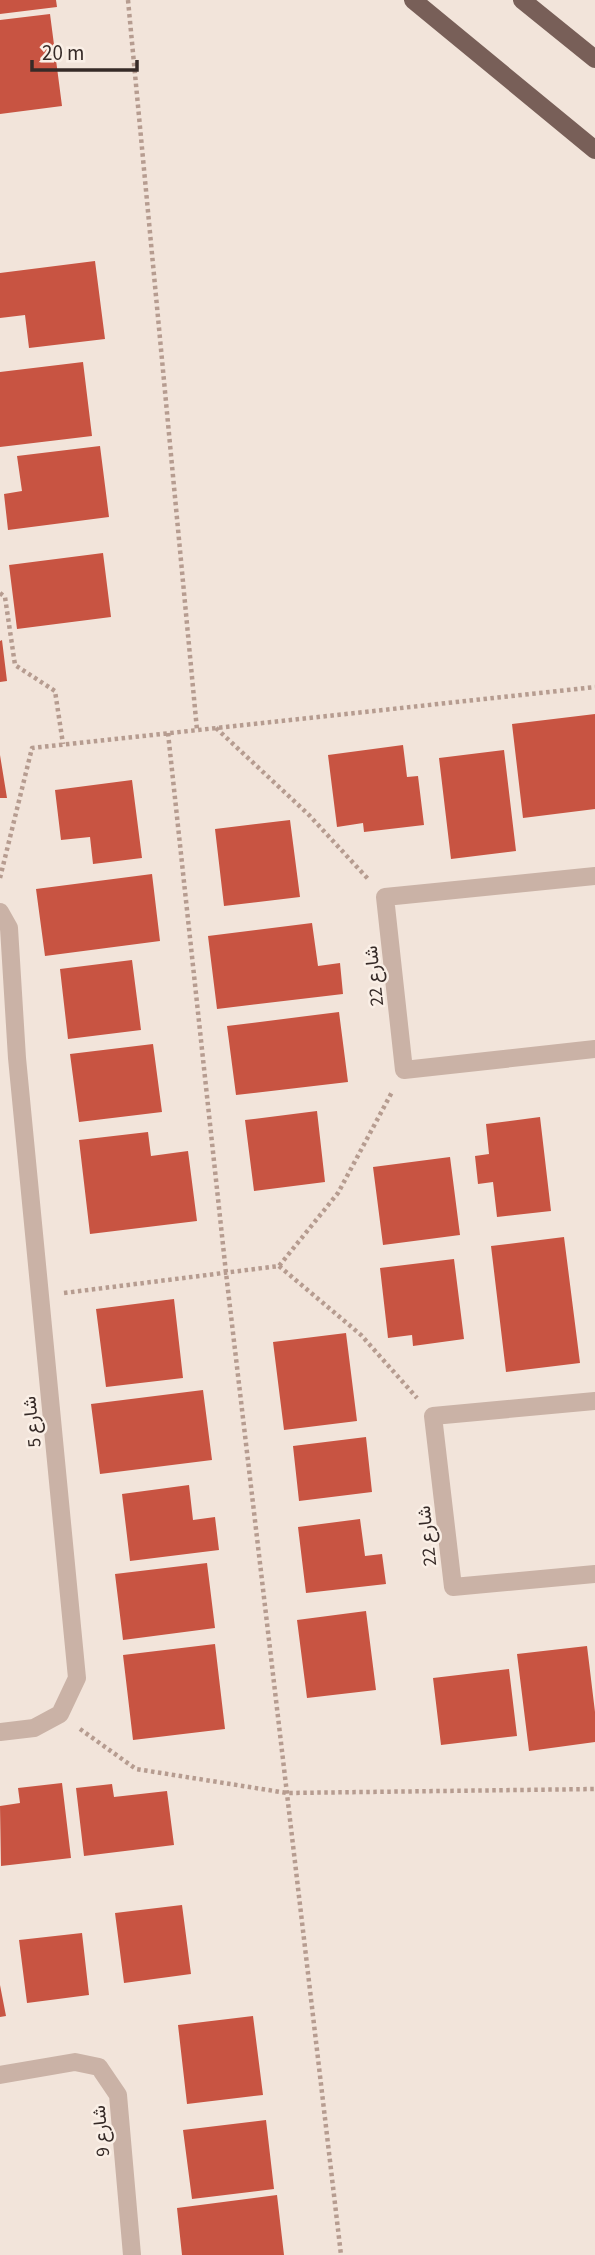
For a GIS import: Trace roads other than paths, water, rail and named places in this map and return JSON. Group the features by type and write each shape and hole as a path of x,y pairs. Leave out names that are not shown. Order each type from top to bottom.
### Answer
{"main road":[{"path":"413,0 595,150"},
{"path":"522,0 595,60"}],"street":[{"name":"شارع 22","path":"595,876 385,897 404,1070 595,1049"},
{"name":"شارع 5","path":"0,912 9,928 8,1059 40,1296 77,1678 60,1714 34,1728 0,1732"},
{"name":"شارع 22","path":"595,1401 433,1416 453,1587 595,1574"},
{"name":"شارع 9","path":"0,2075 75,2062 99,2067 118,2095 131,2255"}]}
